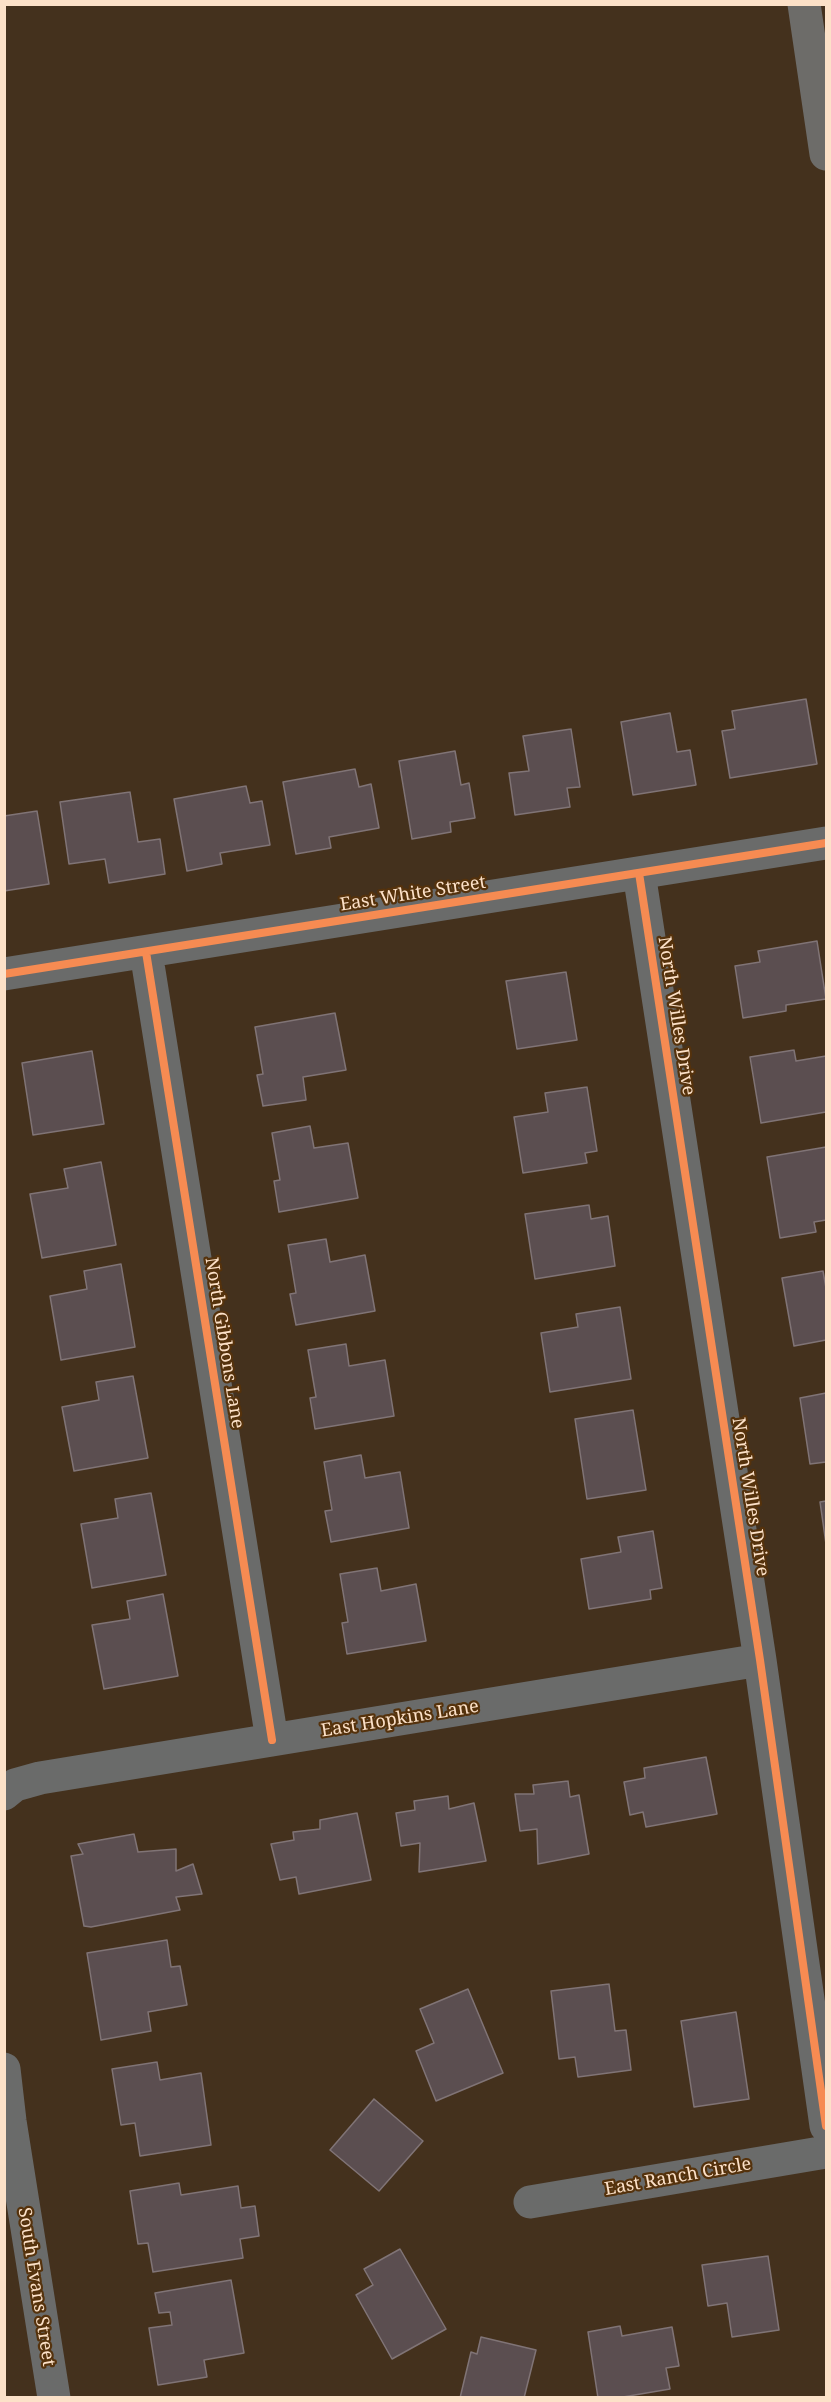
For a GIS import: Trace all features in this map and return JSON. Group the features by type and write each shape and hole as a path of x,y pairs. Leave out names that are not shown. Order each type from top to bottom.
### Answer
{"main road":[{"path":"804,4 826,154"}],"street":[{"name":"East White Street","path":"4,974 826,843"},
{"name":"North Willes Drive","path":"639,873 759,1660 826,2126"},
{"name":"North Gibbons Lane","path":"146,952 272,1740"},
{"name":"East Hopkins Lane","path":"4,1794 15,1785 40,1778 759,1660"},
{"name":"South Evans Street","path":"4,2069 7,2121 54,2397"},
{"name":"East Ranch Circle","path":"530,2202 826,2152"}],"building":[{"path":"806,699 817,764 730,778 722,731 735,729 732,711"},
{"path":"670,713 677,752 690,750 696,785 633,795 621,722"},
{"path":"571,729 580,787 567,788 570,807 515,815 509,773 529,771 523,736"},
{"path":"455,751 461,785 469,783 475,818 450,822 451,832 412,839 399,761"},
{"path":"355,769 359,787 371,784 379,828 329,837 331,848 296,854 283,782"},
{"path":"246,786 250,803 262,801 270,845 220,853 222,864 187,871 174,799"},
{"path":"130,792 138,842 160,839 165,874 109,883 105,859 69,864 60,802"},
{"path":"37,811 49,884 4,891 4,816"},
{"path":"817,941 826,999 786,1005 786,1011 743,1018 735,966 760,962 758,951"},
{"path":"566,972 577,1040 517,1049 506,981"},
{"path":"335,1013 346,1070 303,1077 306,1100 263,1106 257,1075 263,1074 255,1027"},
{"path":"794,1050 796,1061 826,1056 826,1112 761,1123 750,1057"},
{"path":"92,1051 104,1124 33,1135 22,1063"},
{"path":"587,1087 597,1151 585,1153 587,1163 523,1173 514,1117 548,1112 545,1093"},
{"path":"310,1126 314,1148 348,1143 358,1198 279,1212 274,1181 280,1180 272,1133"},
{"path":"826,1147 826,1220 814,1222 816,1232 780,1238 767,1157"},
{"path":"101,1162 116,1245 42,1258 30,1194 68,1188 64,1169"},
{"path":"589,1205 591,1219 608,1216 615,1266 535,1279 525,1214"},
{"path":"326,1239 330,1262 365,1255 375,1311 296,1325 290,1294 296,1293 288,1245"},
{"path":"121,1264 135,1347 61,1360 50,1296 87,1289 84,1271"},
{"path":"823,1271 826,1288 826,1340 794,1346 782,1278"},
{"path":"620,1307 631,1379 550,1392 541,1333 578,1327 576,1314"},
{"path":"346,1344 349,1366 385,1360 394,1416 315,1429 310,1398 316,1397 308,1350"},
{"path":"133,1376 148,1458 74,1471 62,1407 99,1400 96,1382"},
{"path":"826,1393 826,1462 810,1464 800,1398"},
{"path":"633,1410 646,1490 587,1499 575,1419"},
{"path":"361,1455 365,1478 400,1472 409,1528 331,1542 325,1511 332,1510 324,1462"},
{"path":"151,1493 166,1575 92,1588 81,1524 118,1518 115,1499"},
{"path":"826,1501 826,1544 820,1502"},
{"path":"653,1531 662,1588 650,1590 651,1599 589,1609 581,1559 621,1552 618,1537"},
{"path":"377,1568 381,1591 416,1584 426,1641 347,1654 342,1623 348,1622 340,1574"},
{"path":"163,1594 178,1676 104,1689 92,1625 130,1619 127,1601"},
{"path":"706,1757 717,1814 646,1827 643,1812 630,1815 624,1782 645,1778 644,1768"},
{"path":"568,1781 570,1797 579,1795 589,1854 538,1864 537,1829 520,1831 515,1794 534,1794 533,1785"},
{"path":"448,1796 449,1809 474,1803 486,1861 419,1872 420,1843 401,1846 396,1813 415,1810 414,1801"},
{"path":"357,1813 371,1880 299,1894 296,1877 280,1880 271,1844 294,1840 293,1832 320,1829 320,1820"},
{"path":"134,1834 138,1852 176,1849 176,1871 193,1864 202,1894 176,1897 180,1910 91,1927 84,1926 71,1856 83,1854 78,1844"},
{"path":"167,1940 171,1967 180,1966 187,2005 148,2012 151,2031 101,2040 87,1953"},
{"path":"609,1984 615,2031 626,2030 631,2070 578,2077 575,2057 559,2059 551,1991"},
{"path":"468,1989 503,2073 436,2101 416,2051 434,2043 420,2009"},
{"path":"736,2012 749,2099 694,2107 681,2021"},
{"path":"157,2062 160,2080 201,2073 211,2145 140,2156 135,2123 121,2125 112,2069"},
{"path":"374,2099 423,2141 379,2191 330,2150"},
{"path":"179,2183 181,2195 238,2186 241,2208 255,2206 259,2236 240,2239 243,2258 153,2272 148,2243 138,2244 130,2191"},
{"path":"400,2249 446,2329 392,2359 356,2295 373,2285 364,2269"},
{"path":"768,2256 779,2330 732,2337 727,2303 708,2306 702,2265"},
{"path":"231,2280 244,2353 204,2360 207,2377 158,2385 149,2328 172,2325 170,2312 159,2313 155,2293"},
{"path":"620,2326 622,2336 672,2327 679,2366 666,2368 670,2389 617,2398 598,2398 588,2332"},
{"path":"481,2337 536,2350 524,2398 460,2398 471,2352 477,2354"}],"cycle path":[{"path":"4,974 826,843"},
{"path":"639,873 760,1660 826,2126"},
{"path":"146,952 272,1740"}]}
